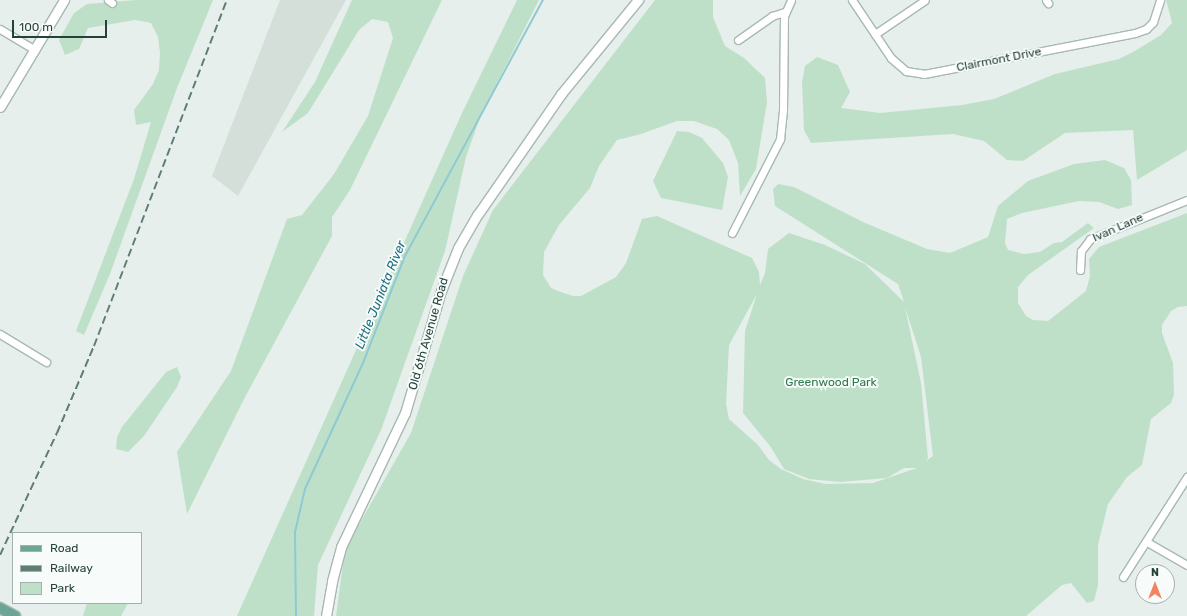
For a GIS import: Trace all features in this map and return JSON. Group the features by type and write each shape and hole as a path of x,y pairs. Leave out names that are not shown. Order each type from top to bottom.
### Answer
{"main road":[{"path":"0,107 64,0"},
{"name":"Old 6th Avenue Road","path":"326,616 332,581 341,548 405,412 440,291 458,248 478,214 561,94 638,0"},
{"path":"0,608 14,616"}],"street":[{"path":"732,233 780,139 783,110 784,12 791,0"},
{"name":"Clairmont Drive","path":"852,0 899,66 906,71 924,74 1135,33 1146,29 1154,22 1160,0"},
{"path":"876,34 926,0"},
{"path":"738,40 772,16 784,12"},
{"path":"0,29 35,50"},
{"name":"Ivan Lane","path":"1080,270 1081,251 1090,239 1187,200"},
{"path":"0,334 46,362"},
{"path":"1123,577 1147,542 1187,477"},
{"path":"1147,542 1187,565"}],"shaded area":[{"path":"280,0 346,0 238,196 212,176"}],"green space":[{"path":"136,0 213,0 177,88 110,274 84,335 76,331 134,179 151,122 136,125 134,110 153,84 159,70 160,53 158,37 151,23 135,20 88,28 79,49 65,55 59,40 74,13 87,4"},
{"path":"352,0 442,0 350,190 332,217 332,236 244,399 187,514 177,452 231,371 287,219 302,215 334,174 368,116 393,38 388,22 372,19 359,30 308,113 282,132 315,82"},
{"path":"517,0 539,0 481,115 466,157 445,251 381,430 318,565 314,616 237,616 462,113"},
{"name":"Greenwood Park","path":"655,0 713,0 713,17 725,46 744,58 765,78 767,102 756,169 740,196 738,163 729,140 717,129 694,121 677,121 641,134 617,140 599,166 590,188 559,225 544,252 543,275 551,288 558,291 573,296 581,296 616,277 626,263 642,219 657,216 752,258 759,272 760,285 765,273 768,249 789,233 825,245 865,264 904,302 898,284 775,206 773,189 778,184 794,187 863,222 927,249 950,253 988,237 998,206 1028,181 1074,164 1105,160 1124,168 1131,180 1132,205 1118,209 1099,202 1079,201 1022,213 1007,219 1005,243 1008,250 1024,254 1040,252 1054,243 1062,242 1088,223 1094,228 1028,275 1018,287 1018,303 1026,316 1033,320 1048,321 1086,291 1090,276 1089,259 1099,247 1187,213 1187,306 1178,307 1171,311 1162,325 1162,333 1173,363 1174,395 1171,403 1151,419 1142,465 1127,477 1108,504 1098,545 1098,585 1094,601 1087,603 1071,583 1062,585 1026,616 336,616 345,549 411,433 463,276 493,210","holes":["757,294 745,331 743,413 770,446 784,469 809,479 840,482 887,478 904,468 917,468 873,483 825,484 803,479 781,469 769,460 758,445 729,419 726,404 729,345","905,307 921,357 933,456 926,461 928,458 921,383"]},
{"path":"1166,0 1187,0 1187,150 1137,180 1133,130 1065,133 1023,161 1007,160 984,141 953,134 811,143 804,130 802,82 805,66 817,57 838,65 850,92 841,108 880,113 962,105 994,99 1055,74 1119,59 1133,52 1161,35 1172,23"},
{"path":"677,131 689,132 702,138 723,163 728,177 722,210 661,198 653,181"},
{"path":"177,367 181,377 177,387 144,436 128,452 116,449 117,437 122,427 166,372"},
{"path":"87,604 127,604 121,616 83,616"}],"waterway":[{"name":"Little Juniata River","path":"296,616 295,532 305,489 363,363 405,256 543,0"}],"railway":[{"path":"0,555 57,433 94,346 227,0"}]}
